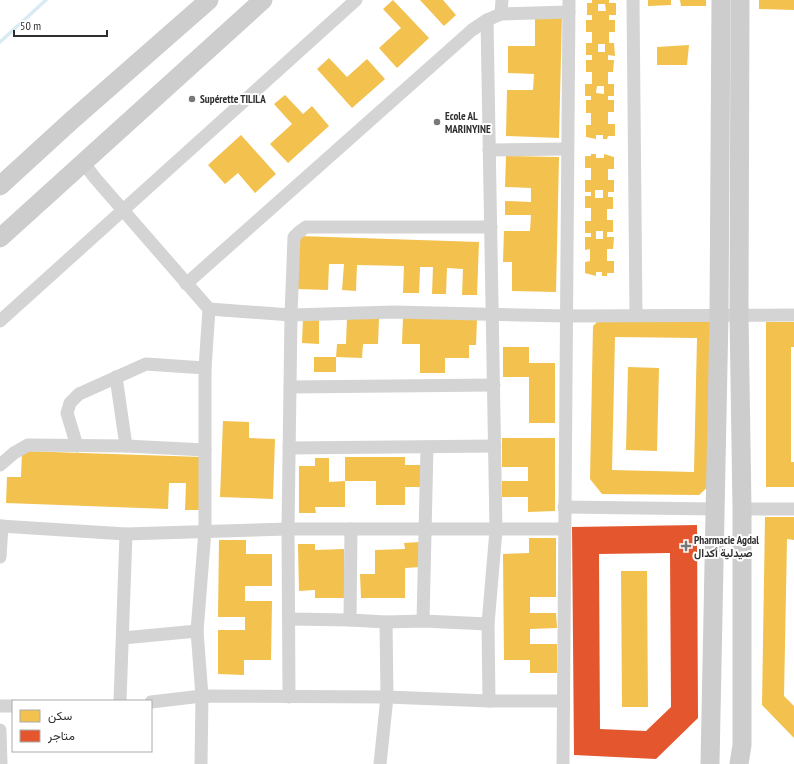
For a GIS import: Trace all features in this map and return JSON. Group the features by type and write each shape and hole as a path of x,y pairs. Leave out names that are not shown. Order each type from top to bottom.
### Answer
{"street":[{"path":"0,186 71,121 209,0"},
{"path":"0,238 263,0"},
{"path":"0,321 356,0"},
{"path":"501,14 502,0"},
{"path":"632,0 636,315"},
{"path":"721,0 719,315 712,764 724,761 736,764"},
{"path":"739,764 742,741 742,509 739,315 740,0"},
{"path":"186,284 472,30 487,20 501,14 569,6 563,764"},
{"path":"487,20 496,530 488,624 489,701"},
{"path":"489,150 567,149"},
{"path":"83,162 186,284 209,308 291,314 394,312 566,316 794,315"},
{"path":"289,697 290,619 288,529 291,314 294,237 306,227 491,227"},
{"path":"201,764 202,696 197,631 205,531 206,368 209,308"},
{"path":"77,446 67,413 70,403 79,394 146,364 206,368"},
{"path":"116,377 126,446"},
{"path":"290,387 494,385"},
{"path":"0,464 28,444 126,446 205,450"},
{"path":"289,448 495,446"},
{"path":"423,621 427,447"},
{"path":"564,507 715,509"},
{"path":"742,509 794,509"},
{"path":"0,557 1,526 126,534 288,529 564,530"},
{"path":"350,620 351,529"},
{"path":"120,700 126,534"},
{"path":"290,619 386,622 423,621 488,624"},
{"path":"380,764 386,697 386,622"},
{"path":"123,638 197,631"},
{"path":"152,702 202,696 386,697 489,701 563,701"},
{"path":"0,706 12,706"},
{"path":"0,730 1,764"}],"building: سكن":[{"path":"393,0 429,38 397,68 379,48 401,28 383,9"},
{"path":"420,0 443,0 456,15 444,26"},
{"path":"592,0 609,0 609,3 616,3 616,15 609,15 609,20 615,20 615,32 609,32 609,43 614,43 615,56 608,55 608,60 614,60 613,72 608,72 608,84 614,84 614,96 608,96 608,100 614,100 614,112 608,112 608,124 615,124 615,136 608,136 607,139 603,139 603,135 596,135 596,139 586,137 586,125 591,125 591,113 586,113 586,100 591,100 591,96 585,96 585,84 592,84 592,72 586,72 586,60 592,60 592,55 586,55 586,43 592,43 592,32 586,32 586,20 592,20 592,15 587,15 587,3 592,3","holes":["598,4 605,4 606,11 598,11","598,44 605,44 605,52 598,52","597,86 604,86 604,94 596,93"]},
{"path":"648,0 671,0 671,5 648,6"},
{"path":"680,0 706,0 706,6 681,6"},
{"path":"759,0 794,0 794,10 759,9"},
{"path":"535,15 562,16 559,138 506,136 507,90 533,90 534,74 508,73 508,46 535,46"},
{"path":"689,45 687,65 657,65 657,47"},
{"path":"329,58 347,77 367,59 385,79 352,108 317,69"},
{"path":"285,95 303,114 312,106 329,126 288,163 270,144 292,124 274,104"},
{"path":"241,135 276,174 255,193 238,173 225,184 208,165"},
{"path":"591,154 596,154 596,158 604,158 604,154 614,157 614,169 608,169 608,180 614,180 614,192 608,192 608,197 613,197 613,209 607,209 607,220 613,220 613,232 607,232 607,237 614,237 613,249 607,249 607,261 614,261 614,273 607,273 607,276 602,276 602,272 596,272 596,276 585,273 585,262 590,261 590,249 585,250 585,237 591,237 591,233 585,233 585,221 591,221 591,208 585,208 585,196 591,196 591,192 585,192 585,180 591,180 591,168 585,168 585,156 591,156","holes":["595,190 603,190 603,198 595,198","596,231 603,231 603,239 596,239"]},
{"path":"506,156 559,157 556,292 512,291 512,262 503,262 504,231 530,231 531,215 505,215 505,201 531,202 531,188 505,187"},
{"path":"299,236 479,242 477,295 462,295 463,269 447,268 446,294 432,294 433,267 420,267 419,293 403,293 404,266 357,265 356,291 342,290 344,264 329,264 328,290 297,289"},
{"path":"603,316 704,316 716,325 714,481 699,495 602,494 590,479 593,326","holes":["615,337 697,338 694,472 612,470"]},
{"path":"303,317 319,317 319,344 302,343"},
{"path":"347,317 379,318 378,344 363,344 362,358 336,357 337,344 346,344"},
{"path":"403,317 477,319 476,345 469,345 469,358 445,358 445,373 420,373 420,344 402,344"},
{"path":"766,322 794,322 794,347 791,347 791,462 794,462 794,487 766,487"},
{"path":"503,347 529,347 529,363 555,363 555,423 529,423 529,377 503,377"},
{"path":"314,357 336,357 336,372 314,372"},
{"path":"628,367 659,368 657,451 626,450"},
{"path":"223,421 249,422 249,438 275,439 273,499 220,497"},
{"path":"502,438 555,438 555,511 528,512 528,497 502,497 502,481 528,481 528,467 502,467"},
{"path":"22,451 202,457 199,510 185,510 186,483 169,483 168,509 6,503 7,477 21,477"},
{"path":"345,457 405,457 405,465 421,465 421,487 405,487 405,505 376,505 376,481 345,481"},
{"path":"315,458 329,458 329,482 345,481 345,507 315,507 316,513 299,513 299,466 315,466"},
{"path":"765,517 794,517 794,540 787,539 784,696 794,706 794,738 762,705"},
{"path":"529,538 556,538 556,597 530,597 530,613 556,613 557,628 530,629 530,644 557,644 557,673 530,673 530,660 504,660 503,554 529,553"},
{"path":"219,540 246,540 246,554 272,554 272,586 245,586 245,601 272,601 271,660 244,660 244,675 218,674 218,630 245,630 245,617 218,617"},
{"path":"420,542 421,567 405,568 405,598 361,598 360,574 375,574 375,550 405,549 404,543"},
{"path":"298,544 315,544 315,550 344,549 345,598 315,598 315,590 299,591"},
{"path":"621,571 647,571 648,707 622,707"}],"building: متاجر":[{"path":"697,525 698,718 656,759 574,755 572,527","holes":["670,553 671,707 646,731 600,729 599,554"]}],"waterway":[{"path":"0,42 46,0"}],"place":[{"name":"Supérette TILILA","path":"192,99"},
{"name":"Ecole AL MARINYINE","path":"437,122"},
{"name":"Pharmacie Agdal صيدلية أكدال","path":"686,546"}]}
